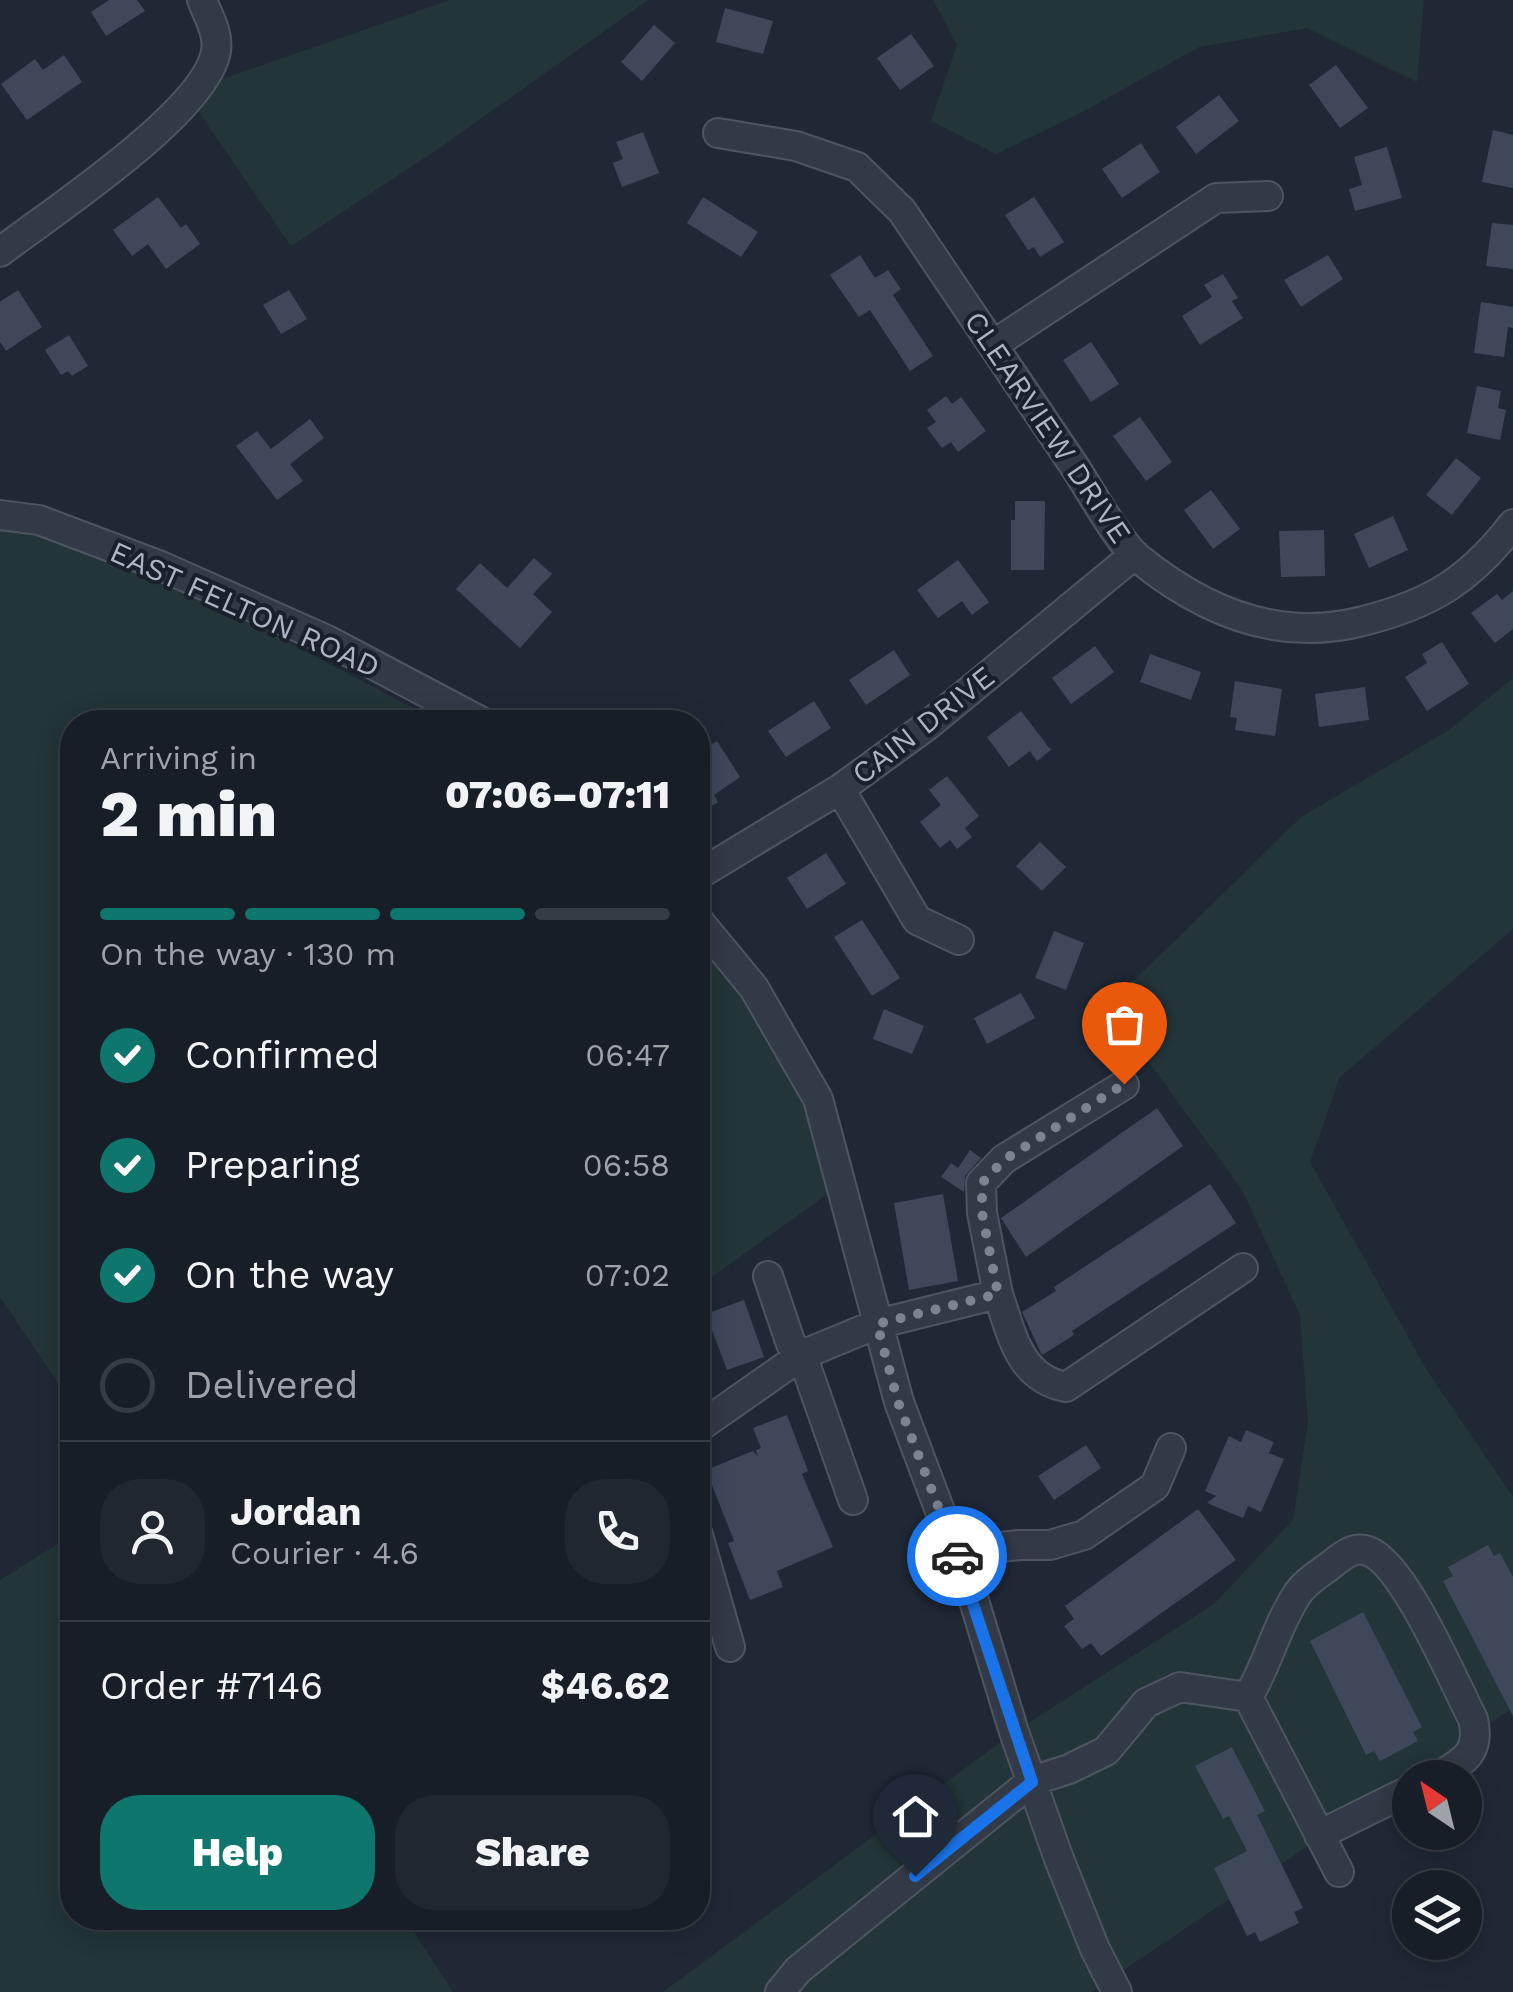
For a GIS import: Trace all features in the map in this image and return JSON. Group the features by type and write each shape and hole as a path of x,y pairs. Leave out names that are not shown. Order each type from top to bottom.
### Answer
{"street":[{"path":"0,252 174,117 207,76 216,52 216,35 202,0"},
{"name":"CLEARVIEW DRIVE","path":"718,132 796,146 857,167 902,211 1134,555 1194,598 1244,620 1294,627 1346,626 1398,612 1454,586 1495,548 1513,524"},
{"path":"993,345 1216,198 1268,196"},
{"name":"EAST FELTON ROAD","path":"0,516 39,520 178,573 328,640 459,710"},
{"name":"CAIN DRIVE","path":"710,868 840,789 928,725 1134,555"},
{"path":"840,789 917,920 960,940"},
{"path":"710,935 754,988 818,1099 898,1402 956,1552 1059,1859 1117,1992"},
{"path":"1124,1084 1004,1160 982,1183 982,1213 998,1294 1021,1361 1047,1383 1066,1387 1243,1268"},
{"path":"768,1276 792,1344 802,1355 852,1500"},
{"path":"710,1420 802,1355 877,1324 998,1294"},
{"path":"956,1552 1050,1545 1084,1535 1156,1486 1171,1448"},
{"path":"1248,1697 1262,1674 1279,1625 1301,1588 1347,1553 1358,1549 1370,1551 1395,1573 1406,1590 1473,1719 1475,1747 1464,1760"},
{"path":"710,1577 730,1648"},
{"path":"780,1992 798,1970 1032,1782 1106,1751 1146,1703 1180,1687 1248,1697"},
{"path":"1248,1697 1339,1872"},
{"path":"1319,1835 1392,1799"}],"shaded area":[{"path":"450,0 648,0 444,145 291,246 185,92"},
{"path":"933,0 1424,0 1417,82 1307,28 1199,47 1077,115 996,154 931,121 957,45"},
{"path":"0,517 111,549 417,710 60,710 60,1386 0,1297"},
{"path":"1513,678 1513,929 1340,1077 1310,1162 1428,1372 1513,1497 1513,1708 1436,1760 1392,1760 1392,1789 1091,1992 663,1992 1014,1732 1214,1604 1293,1520 1308,1422 1300,1315 1242,1190 1108,1006 1301,817 1449,730"},
{"path":"710,945 807,1094 840,1185 710,1278"},
{"path":"60,1542 60,1930 413,1930 453,1992 0,1992 0,1580"}],"building":[{"path":"109,0 137,0 145,11 106,36 91,12"},
{"path":"725,8 773,21 763,54 716,42"},
{"path":"654,25 675,43 642,81 621,62"},
{"path":"911,34 934,66 900,90 877,58"},
{"path":"64,55 82,82 27,120 1,84 35,59 43,70"},
{"path":"1336,65 1368,108 1340,128 1309,85"},
{"path":"1219,95 1239,121 1196,154 1176,127"},
{"path":"1493,130 1513,135 1513,188 1482,182"},
{"path":"643,132 659,173 622,187 613,163 623,159 616,142"},
{"path":"1141,143 1160,172 1122,198 1102,169"},
{"path":"1387,147 1402,198 1355,211 1349,189 1362,185 1354,157"},
{"path":"158,197 181,228 186,224 200,244 166,269 148,244 132,256 113,230"},
{"path":"703,197 758,232 741,257 687,223"},
{"path":"1034,197 1064,242 1040,257 1034,247 1028,250 1005,215"},
{"path":"1492,223 1513,225 1513,269 1486,266"},
{"path":"860,255 875,278 888,270 901,289 893,295 933,356 910,371 870,310 859,317 830,275"},
{"path":"1328,255 1343,279 1301,307 1284,280"},
{"path":"1223,274 1238,298 1232,301 1243,318 1200,345 1182,316 1212,297 1204,285"},
{"path":"18,290 42,327 6,351 0,342 0,302"},
{"path":"289,290 307,319 281,334 263,305"},
{"path":"1481,302 1513,307 1513,328 1508,327 1504,357 1474,353"},
{"path":"69,335 88,366 72,376 68,371 61,375 45,350"},
{"path":"1091,342 1119,384 1091,402 1063,360"},
{"path":"1477,386 1501,391 1498,408 1506,410 1500,440 1467,433"},
{"path":"946,396 952,404 961,397 986,431 958,452 951,442 942,448 927,428 936,422 927,410"},
{"path":"1140,417 1172,462 1146,481 1113,436"},
{"path":"310,419 324,438 290,464 303,481 277,500 236,446 257,431 271,449"},
{"path":"1456,458 1481,478 1452,515 1426,495"},
{"path":"1211,490 1240,529 1213,549 1184,510"},
{"path":"1015,501 1045,501 1044,570 1011,570"},
{"path":"1393,516 1408,550 1369,568 1354,534"},
{"path":"1324,530 1325,576 1281,577 1279,531"},
{"path":"534,558 552,574 533,594 552,612 520,648 456,589 480,563 507,588"},
{"path":"958,560 989,602 972,615 962,601 938,618 917,590"},
{"path":"1513,591 1513,629 1495,643 1471,613 1497,594 1502,600"},
{"path":"1442,642 1469,684 1427,711 1405,677 1427,663 1422,654"},
{"path":"1095,646 1114,672 1071,704 1052,678"},
{"path":"894,650 910,675 866,705 849,680"},
{"path":"1150,654 1201,672 1191,700 1140,682"},
{"path":"1235,681 1282,689 1275,736 1235,730 1237,718 1230,717"},
{"path":"1365,687 1369,720 1319,727 1315,694"},
{"path":"814,701 831,728 786,757 768,731"},
{"path":"1021,711 1051,750 1037,761 1030,751 1009,767 987,737"},
{"path":"717,741 740,777 714,795 718,802 710,807 710,745"},
{"path":"947,776 979,816 965,828 972,837 957,849 950,840 940,848 920,822 941,805 929,790"},
{"path":"1040,842 1066,867 1042,891 1016,866"},
{"path":"826,853 846,884 807,909 787,878"},
{"path":"862,920 900,978 872,996 834,937"},
{"path":"1054,931 1084,943 1066,990 1035,978"},
{"path":"1021,993 1035,1018 987,1044 974,1018"},
{"path":"884,1009 924,1026 912,1054 873,1039"},
{"path":"1157,1108 1183,1146 1026,1257 1001,1218"},
{"path":"970,1150 981,1158 965,1176 964,1192 941,1177 951,1163 958,1168"},
{"path":"1210,1184 1236,1223 1042,1355 1022,1312"},
{"path":"943,1194 958,1281 909,1290 894,1203"},
{"path":"744,1300 764,1357 727,1370 710,1325 710,1313"},
{"path":"787,1415 808,1471 802,1474 833,1547 777,1571 783,1587 750,1600 728,1543 734,1541 710,1480 710,1468 753,1451 758,1456 756,1450 761,1448 753,1428"},
{"path":"1246,1430 1274,1442 1269,1453 1284,1459 1261,1512 1248,1506 1243,1518 1207,1503 1216,1496 1205,1491 1229,1436 1241,1442"},
{"path":"1086,1445 1101,1468 1054,1500 1038,1476"},
{"path":"1198,1509 1236,1560 1101,1656 1091,1643 1082,1649 1064,1626 1074,1619 1065,1606"},
{"path":"1488,1545 1494,1556 1500,1553 1513,1577 1513,1716 1443,1581 1453,1576 1448,1567"},
{"path":"1363,1612 1422,1727 1413,1732 1418,1741 1380,1761 1374,1751 1366,1755 1310,1641"},
{"path":"1232,1747 1265,1811 1257,1815 1303,1908 1294,1912 1299,1923 1260,1942 1255,1932 1247,1936 1214,1868 1247,1851 1229,1816 1223,1819 1195,1766"}],"way so far":[{"path":"957,1556 898,1402 877,1324 998,1294 982,1213 982,1183 1004,1160 1124,1084"}],"route":[{"path":"915,1876 1032,1782 957,1556"}]}
